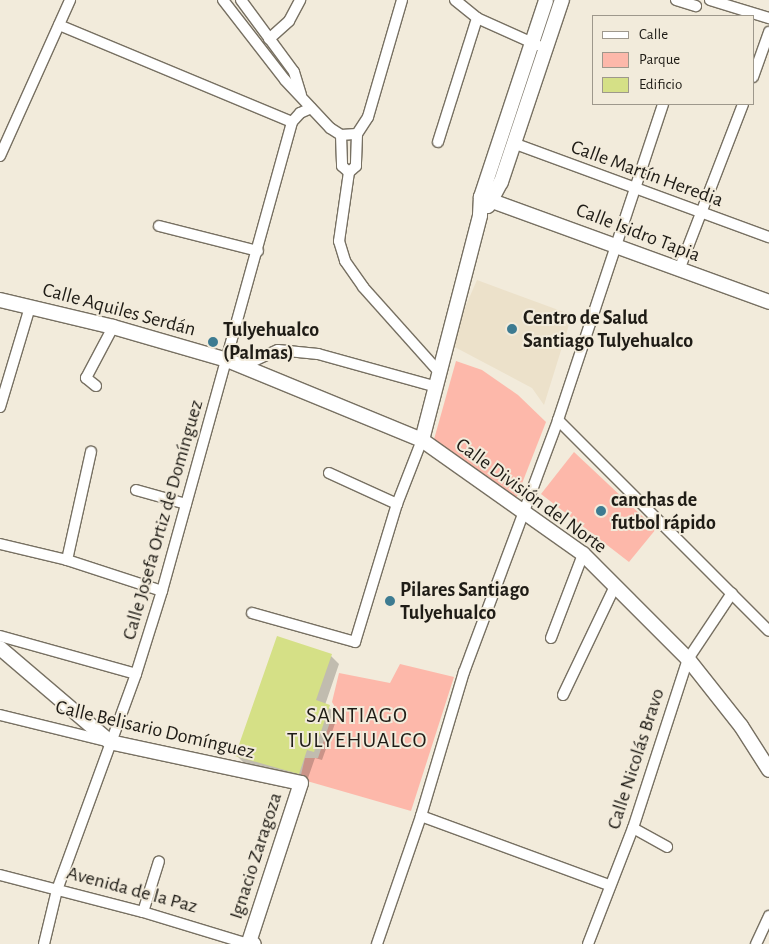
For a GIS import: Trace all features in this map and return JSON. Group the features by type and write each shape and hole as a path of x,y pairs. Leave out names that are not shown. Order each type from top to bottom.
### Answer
{"main road":[{"path":"487,199 531,42 546,0"},
{"path":"422,440 437,388 480,215 513,143 562,0"},
{"name":"Calle Isidro Tapia","path":"487,199 769,302"},
{"name":"Calle Aquiles Serdán","path":"0,300 113,327 227,360"},
{"name":"Calle División del Norte","path":"227,360 422,440 584,554 688,659 735,719 769,770"},
{"path":"0,648 110,742"},
{"name":"Calle Belisario Domínguez","path":"110,742 301,783"},
{"name":"Ignacio Zaragoza","path":"250,944 301,783"}],"street":[{"path":"0,156 70,0"},
{"path":"223,0 285,80 311,108 341,135 357,134"},
{"path":"241,0 294,72 301,96"},
{"path":"269,40 289,21 300,0"},
{"path":"402,0 368,117 357,134 356,166 349,172 339,241 345,261 363,287 440,373"},
{"path":"455,0 477,18 545,48"},
{"path":"676,0 695,8"},
{"path":"710,0 769,18"},
{"path":"438,142 477,18"},
{"path":"59,26 292,122 300,113 311,108"},
{"path":"754,74 769,32"},
{"path":"377,944 421,816 464,672 558,420 663,105"},
{"path":"679,270 703,214 743,105"},
{"name":"Calle Josefa Ortiz de Domínguez","path":"44,944 57,890 136,674 162,592 258,251 292,122"},
{"path":"341,135 342,166 349,172"},
{"name":"Calle Martín Heredia","path":"513,143 769,237"},
{"path":"159,226 258,251"},
{"path":"0,407 30,307"},
{"path":"96,386 86,378 113,327"},
{"path":"243,366 278,350 318,354 437,388"},
{"path":"558,420 769,631"},
{"path":"252,613 355,642 397,504 422,440"},
{"path":"67,560 91,452"},
{"path":"329,472 397,504"},
{"path":"136,490 186,504"},
{"path":"0,544 67,560 162,592"},
{"path":"551,638 584,554"},
{"path":"563,695 615,586"},
{"name":"Calle Nicolás Bravo","path":"588,944 609,885 633,828 688,659 732,593"},
{"path":"0,636 136,674"},
{"name":"Calle Belisario Domínguez","path":"0,715 110,742"},
{"path":"421,816 609,885"},
{"path":"633,828 667,848"},
{"path":"144,912 160,862"},
{"name":"Avenida de la Paz","path":"0,875 144,912 250,944"},
{"path":"756,944 769,916"}],"shaded area":[{"name":"Centro de Salud Santiago Tulyehualco","path":"477,280 572,315 544,405 532,388 449,344"}],"green space":[{"path":"456,361 482,370 518,395 546,422 514,504 433,443"},
{"name":"canchas de futbol rápido","path":"574,452 656,529 629,562 541,494"},
{"path":"400,664 454,677 411,811 300,779 305,758 318,758 335,707 332,702 339,673 390,683"}],"building":[{"path":"277,636 332,654 316,700 330,705 314,752 307,750 299,774 235,756"}],"place":[{"name":"Centro de Salud Santiago Tulyehualco","path":"512,329"},
{"name":"Tulyehualco (Palmas)","path":"213,342"},
{"name":"canchas de futbol rápido","path":"601,511"},
{"name":"Pilares Santiago Tulyehualco","path":"390,601"}],"district":[{"name":"SANTIAGO TULYEHUALCO","path":"357,728"}]}
